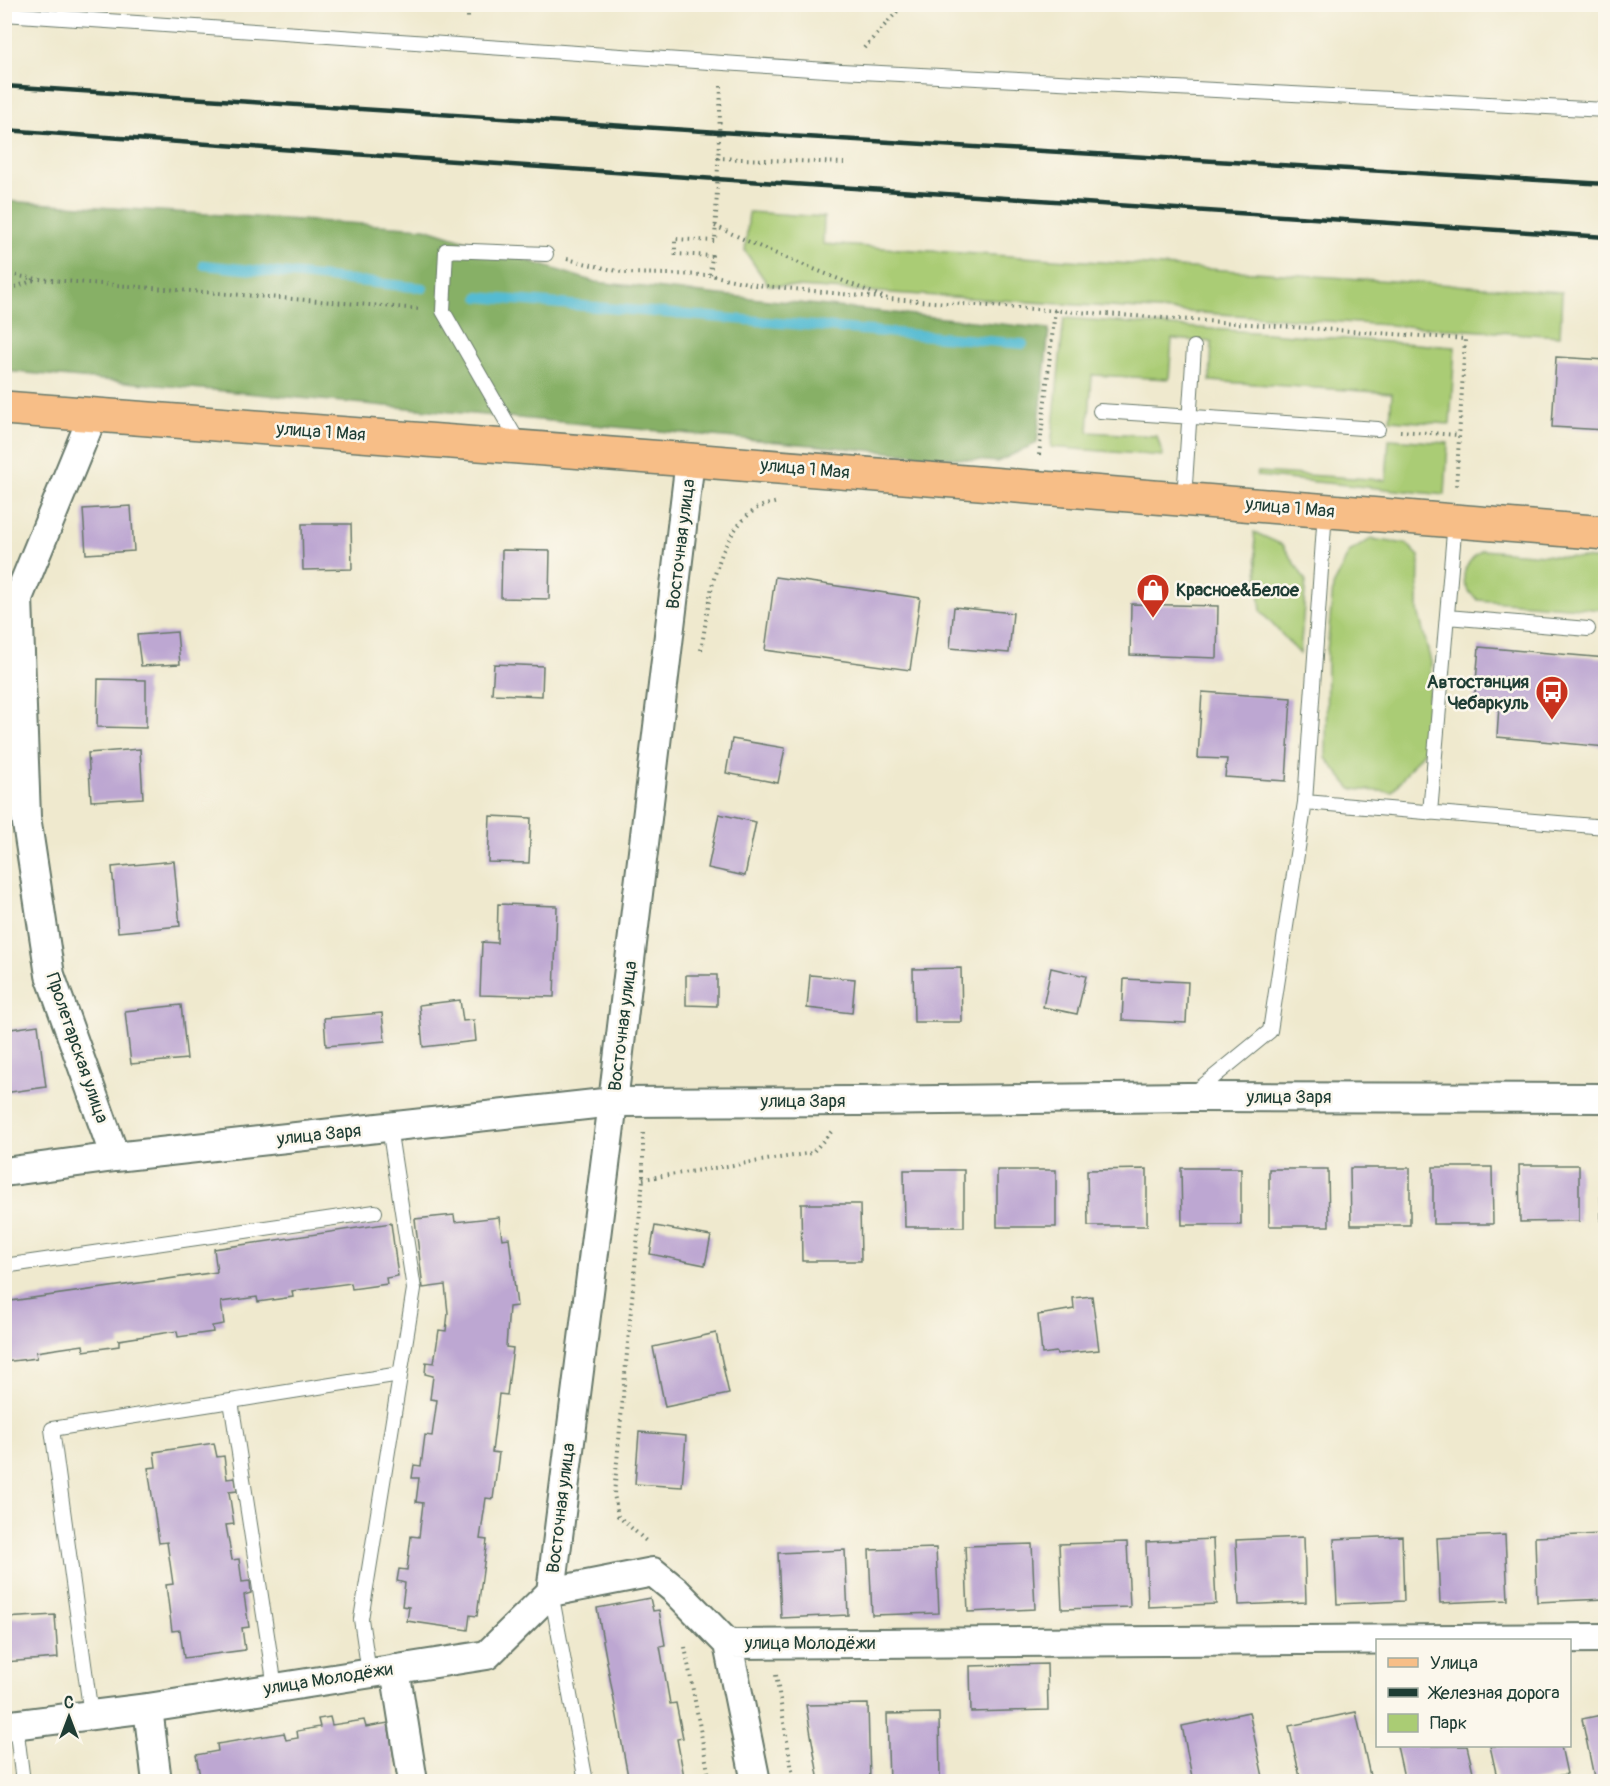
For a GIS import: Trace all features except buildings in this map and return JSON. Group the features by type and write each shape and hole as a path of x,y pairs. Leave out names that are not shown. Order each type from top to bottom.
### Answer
{"main road":[{"name":"улица 1 Мая","path":"4,408 1325,511 1455,505 1605,533"}],"street":[{"name":"Пролетарская улица","path":"93,415 11,598 26,817 50,975 115,1157"},
{"name":"Восточная улица","path":"550,1592 613,1102 690,460"},
{"name":"улица Заря","path":"4,1172 115,1157 613,1102 1189,1097 1605,1098"},
{"name":"улица Молодёжи","path":"10,1725 148,1708 487,1655 550,1592 653,1572 675,1590 728,1644 1376,1640"},
{"name":"улица Молодёжи","path":"1459,1639 1605,1638"},
{"path":"728,1644 756,1782"},
{"path":"382,1671 413,1782"},
{"path":"148,1708 157,1782"}],"lane":[{"path":"4,14 842,71 1605,110"},
{"path":"522,447 443,311 446,250 546,254"},
{"path":"1184,499 1194,347"},
{"path":"1100,411 1378,429"},
{"path":"1430,813 1455,505"},
{"path":"1189,1097 1270,1031 1305,802 1325,511"},
{"path":"1447,617 1588,629"},
{"path":"1305,802 1605,827"},
{"path":"382,1671 361,1619 414,1289 389,1127"},
{"path":"4,1266 375,1212"},
{"path":"91,1715 52,1429 400,1374"},
{"path":"231,1401 275,1688"},
{"path":"550,1592 586,1782"},
{"path":"10,1725 23,1782"}],"path":[{"path":"842,71 904,4"},
{"path":"710,275 712,256 675,254 675,239 715,241 720,106"},
{"path":"717,158 844,163"},
{"path":"715,226 767,250 890,299"},
{"path":"546,254 625,273 710,275 756,285 890,299 1465,339 1455,505"},
{"path":"4,274 38,279 443,311"},
{"path":"4,291 38,279"},
{"path":"1038,459 1055,310"},
{"path":"1378,429 1459,435"},
{"path":"699,659 716,568 734,531 757,508 785,500"},
{"path":"643,1179 812,1153 859,1101"},
{"path":"614,1494 643,1179 643,1102"},
{"path":"685,1646 710,1782"}],"green space":[{"path":"4,201 425,228 595,282 1049,329 1037,443 997,462 5,371"},
{"path":"749,212 824,217 823,244 1562,292 1560,336 768,285 745,251"},
{"path":"1064,318 1455,347 1450,424 1390,420 1392,393 1210,381 1212,342 1172,339 1169,379 1092,375 1088,432 1157,436 1163,456 1051,447"},
{"path":"1389,439 1448,443 1445,495 1257,476 1258,472 1386,480"},
{"path":"1254,532 1283,545 1306,581 1300,654 1261,612"},
{"path":"1371,539 1407,544 1419,556 1418,611 1431,662 1426,748 1392,792 1351,789 1326,758 1327,652 1333,587 1349,552"},
{"path":"1482,550 1605,560 1605,610 1478,600 1468,590 1464,577 1473,557"}],"waterway":[{"path":"204,265 423,288"},
{"path":"479,297 1023,344"}],"railway":[{"path":"4,86 719,132 1606,184"},
{"path":"4,130 1606,237"}],"place":[{"name":"Красное&Белое","path":"1153,619"},
{"name":"Автостанция Чебаркуль","path":"1552,721"}]}
